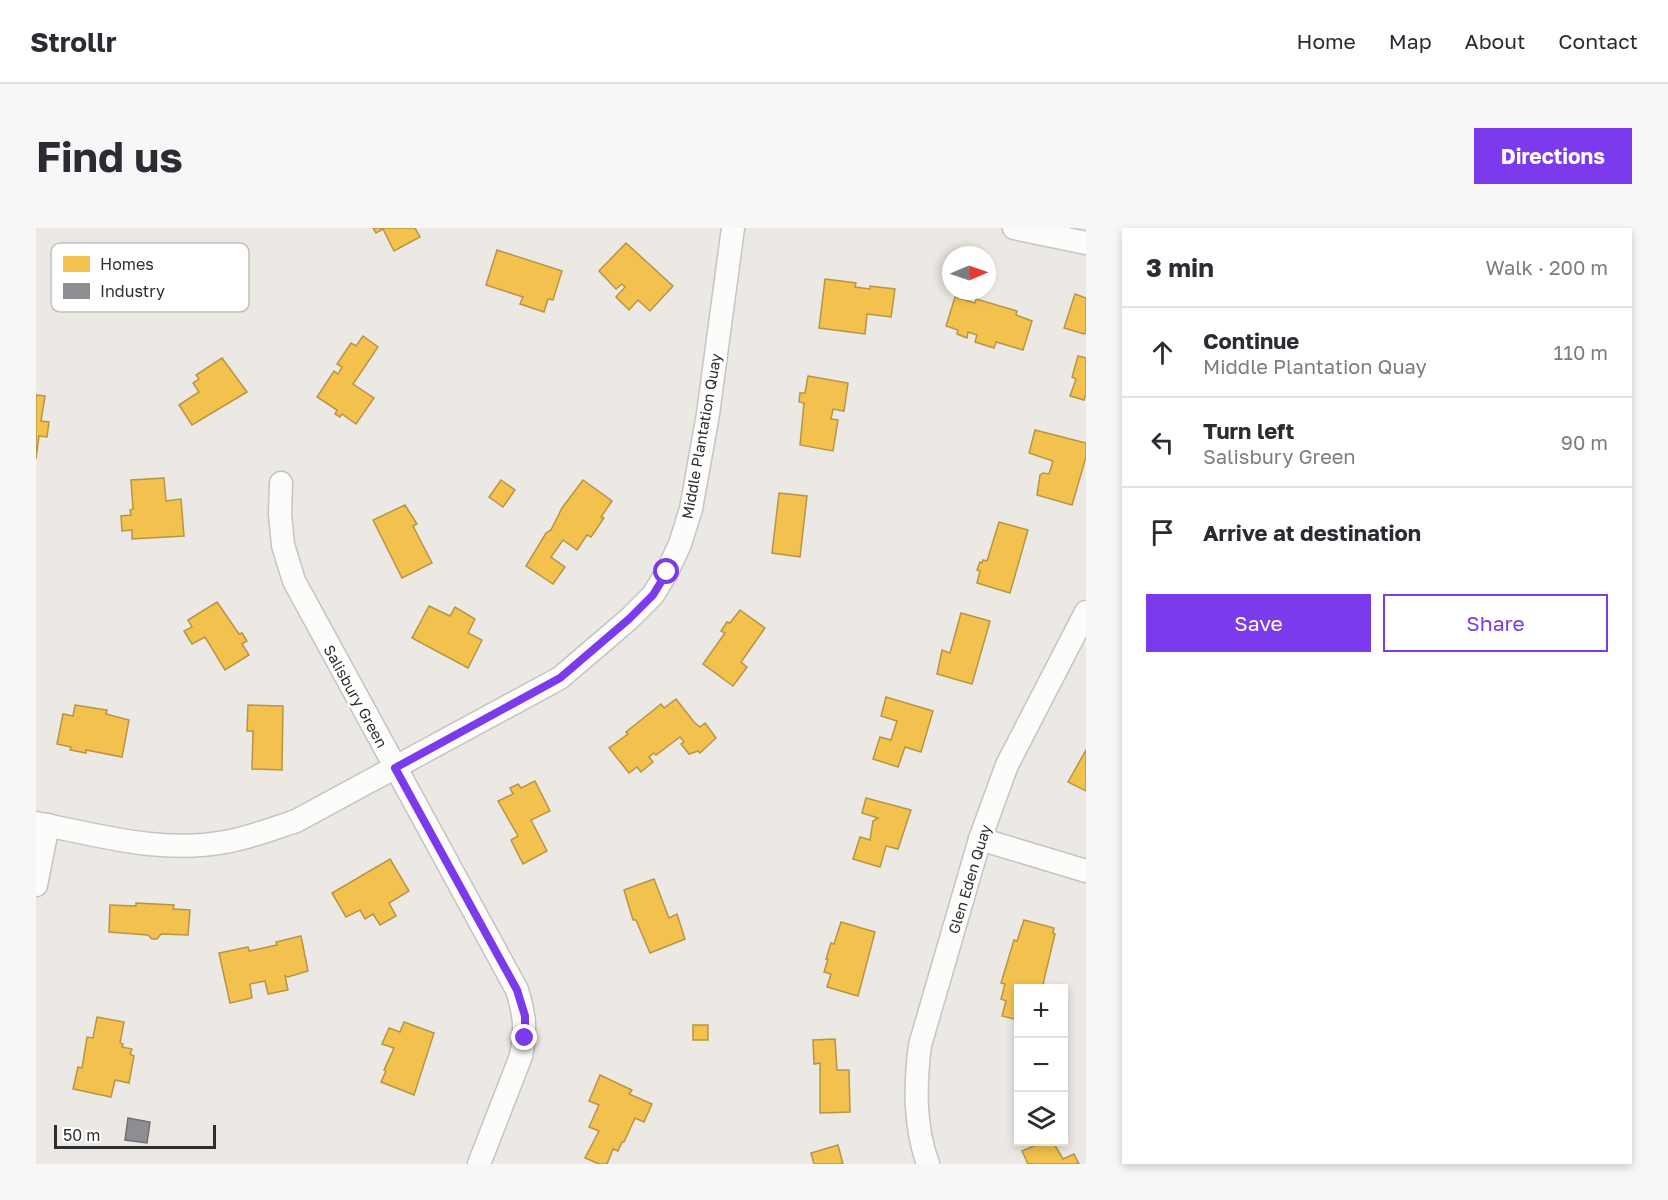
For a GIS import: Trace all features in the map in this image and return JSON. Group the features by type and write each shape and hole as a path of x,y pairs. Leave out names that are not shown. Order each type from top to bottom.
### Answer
{"street":[{"name":"Middle Plantation Quay","path":"42,824 139,843 177,846 223,842 260,834 296,821 560,678 629,619 653,595 667,572 680,544 691,509 708,414 733,228"},
{"path":"1014,228 1086,243"},
{"name":"Salisbury Green","path":"281,483 280,514 283,545 294,581 517,990 525,1016 525,1038 521,1056 479,1164"},
{"name":"Glen Eden Quay","path":"928,1164 917,1114 916,1080 920,1045 980,838 1007,765 1086,612"},
{"path":"36,885 42,824"},
{"path":"980,838 1086,872"}],"building: Homes":[{"path":"373,228 415,228 420,237 394,251 383,229 376,233"},
{"path":"626,243 673,286 650,311 638,300 629,310 616,297 625,287 622,284 616,289 599,271"},
{"path":"497,250 562,271 553,300 548,299 544,312 520,304 523,297 486,285"},
{"path":"825,279 856,283 855,287 895,289 891,317 867,314 865,334 819,328"},
{"path":"1075,294 1086,298 1086,333 1084,334 1064,328"},
{"path":"954,300 975,303 976,300 979,300 1017,311 1016,315 1032,321 1023,350 996,342 994,348 975,342 977,335 968,332 967,338 957,334 958,330 946,326"},
{"path":"363,336 378,347 353,384 374,398 356,424 342,414 340,417 335,414 337,410 317,397 334,371 338,374 342,367 337,364 351,343 356,346"},
{"path":"1078,356 1086,358 1084,400 1070,396 1076,379 1072,377"},
{"path":"222,358 247,392 192,425 179,405 199,392 193,383 199,379 196,375"},
{"path":"808,376 848,383 844,411 833,409 831,419 838,420 833,451 800,445 804,403 799,402 800,393 805,393"},
{"path":"36,395 45,396 41,421 49,422 47,437 39,436 36,459"},
{"path":"1035,430 1086,443 1086,457 1072,505 1037,495 1040,475 1049,474 1053,461 1029,453"},
{"path":"164,478 166,501 181,499 184,536 132,539 132,530 122,531 121,516 131,515 130,510 133,509 131,480"},
{"path":"501,480 515,490 503,507 489,497"},
{"path":"583,480 612,501 591,537 587,535 577,550 563,540 551,557 565,567 553,584 526,566 546,533 551,530 562,508"},
{"path":"779,493 807,496 800,557 772,553"},
{"path":"405,505 417,524 413,526 432,563 402,578 373,520"},
{"path":"999,522 1028,530 1010,593 977,583 980,571 977,570 980,562 987,561"},
{"path":"217,602 239,634 242,633 247,641 242,644 249,655 225,670 205,637 192,644 184,631 192,627 188,620"},
{"path":"429,606 450,616 455,607 475,619 468,633 482,640 468,668 412,638"},
{"path":"740,610 765,628 741,662 747,667 733,686 703,664 725,633 721,631 727,622 730,623"},
{"path":"961,613 990,621 972,684 937,674 942,650 950,653"},
{"path":"886,697 933,711 921,752 905,747 898,767 873,759 880,737 891,740 897,721 881,716"},
{"path":"676,699 694,722 700,727 705,723 716,738 700,753 698,751 689,754 681,744 684,742 680,737 656,755 654,753 649,757 653,762 641,772 637,767 629,773 609,748 661,704 664,708"},
{"path":"75,705 107,710 106,714 129,720 122,757 86,750 86,753 70,750 71,747 57,744 63,714 73,716"},
{"path":"248,705 283,706 282,770 252,769 253,731 247,731"},
{"path":"1086,750 1086,791 1068,782"},
{"path":"535,781 550,811 531,820 547,851 523,864 511,840 518,836 498,801 513,794 510,788 518,784 521,788"},
{"path":"866,798 911,810 898,849 886,846 880,867 853,859 860,837 870,840 873,821 878,818 862,813"},
{"path":"390,859 409,891 389,903 396,916 380,925 373,914 365,919 360,910 346,917 332,893"},
{"path":"654,879 669,918 677,914 685,939 650,953 636,920 633,920 624,890"},
{"path":"136,903 174,905 173,909 190,910 188,935 161,934 157,939 152,939 148,935 109,932 110,905 136,906"},
{"path":"1024,920 1054,928 1053,933 1055,934 1043,984 1014,984 1014,1019 1002,1016 1006,1001 1001,999 1005,984 1001,983 1014,940 1017,941"},
{"path":"841,922 875,932 858,996 827,987 831,974 824,972 828,959 826,959"},
{"path":"301,936 308,971 285,976 288,990 268,994 265,981 250,984 252,998 230,1003 219,953 248,947 249,951 277,945 276,942"},
{"path":"97,1017 124,1022 120,1043 123,1044 122,1047 132,1049 130,1054 134,1056 129,1083 115,1080 111,1097 73,1089 78,1067 82,1068 87,1037 93,1038"},
{"path":"404,1022 434,1033 414,1095 381,1082 394,1048 382,1044 389,1028 400,1032"},
{"path":"693,1025 708,1025 708,1040 693,1040"},
{"path":"835,1039 837,1070 849,1070 850,1112 820,1113 820,1063 814,1064 813,1040"},
{"path":"600,1075 632,1090 629,1094 652,1104 644,1122 635,1118 624,1142 618,1151 613,1149 607,1164 599,1164 585,1158 599,1131 589,1127 599,1105 589,1101"},
{"path":"838,1145 843,1164 814,1164 811,1153"},
{"path":"1034,1146 1055,1146 1063,1159 1074,1154 1079,1164 1028,1164 1022,1151"}],"building: Industry":[{"path":"128,1118 150,1122 147,1143 125,1140"}],"route":[{"path":"525,1038 525,1016 517,990 395,768 560,678 629,619 653,595 667,572"}]}
